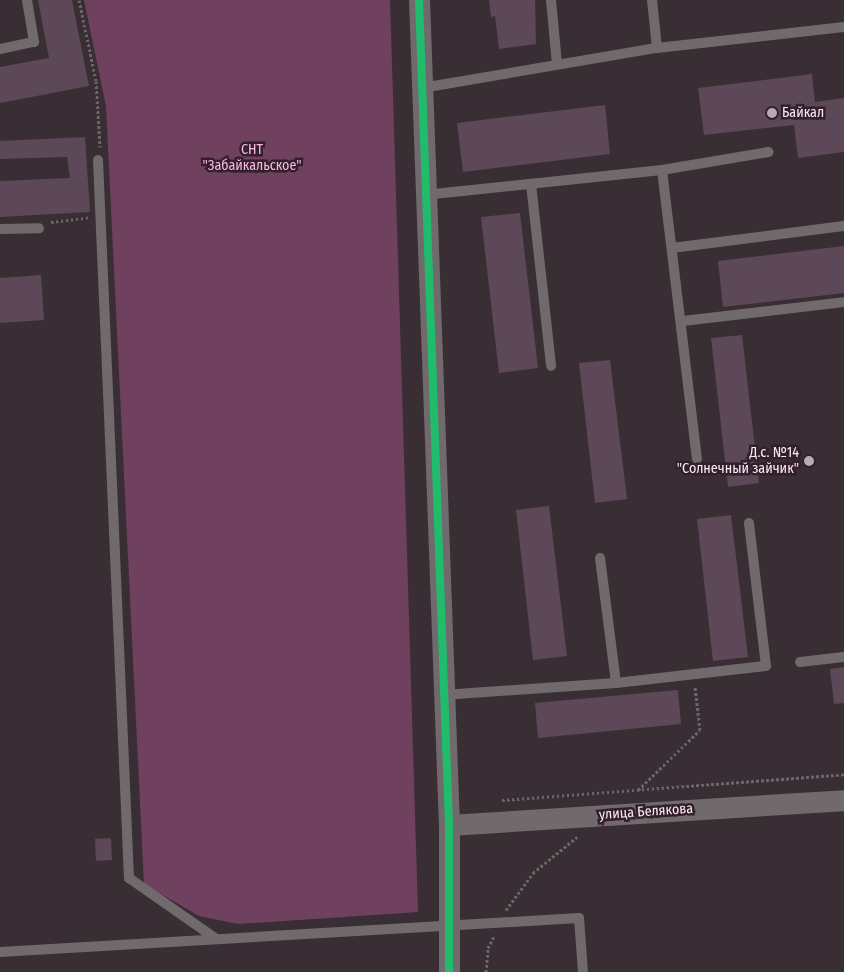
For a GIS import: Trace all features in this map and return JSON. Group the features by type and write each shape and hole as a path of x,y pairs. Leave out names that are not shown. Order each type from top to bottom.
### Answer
{"street":[{"path":"419,0 424,195 449,825 449,972"},
{"name":"улица Белякова","path":"449,825 844,800"}],"lane":[{"path":"0,48 34,42 27,0"},
{"path":"551,0 556,63"},
{"path":"652,0 657,48"},
{"path":"422,88 556,63 657,48 844,27"},
{"path":"424,195 662,170 768,152"},
{"path":"98,160 129,878 215,938"},
{"path":"662,170 682,321 697,458"},
{"path":"531,184 550,366"},
{"path":"672,248 844,226"},
{"path":"0,229 39,228"},
{"path":"682,321 844,302"},
{"path":"443,695 616,683 766,666 749,523"},
{"path":"600,558 616,683"},
{"path":"800,662 844,657"},
{"path":"0,952 579,918 583,972"}],"path":[{"path":"79,0 96,80 98,160"},
{"path":"39,228 57,220 100,217"},
{"path":"495,801 844,774"}],"green space":[{"name":"СНТ \"Забайкальское\"","path":"84,0 390,0 418,912 238,924 199,916 144,884 106,106"}],"building":[{"path":"38,0 72,0 89,86 0,103 0,67 49,58"},
{"path":"489,0 535,0 536,44 499,49 495,16 491,17"},
{"name":"Байкал","path":"812,74 815,102 844,98 844,152 798,158 794,125 704,135 698,88"},
{"path":"605,105 610,154 463,172 457,123"},
{"path":"85,137 90,212 0,217 0,181 70,178 67,157 0,159 0,141"},
{"path":"520,213 538,368 499,373 481,217"},
{"path":"844,246 844,293 723,307 718,261"},
{"path":"41,275 44,320 0,323 0,278"},
{"path":"742,335 759,483 728,487 711,338"},
{"path":"610,360 627,499 595,503 579,363"},
{"path":"549,506 567,656 533,660 516,510"},
{"path":"731,515 748,657 713,661 697,519"},
{"path":"844,667 844,703 834,704 830,669"},
{"path":"678,690 681,724 538,738 535,703"},
{"path":"111,838 112,860 96,861 95,839"}],"transit line":[{"path":"419,0 449,825 449,972"}],"place":[{"name":"Байкал","path":"772,113"},
{"name":"Д.с. №14 \"Солнечный зайчик\"","path":"809,461"}]}
